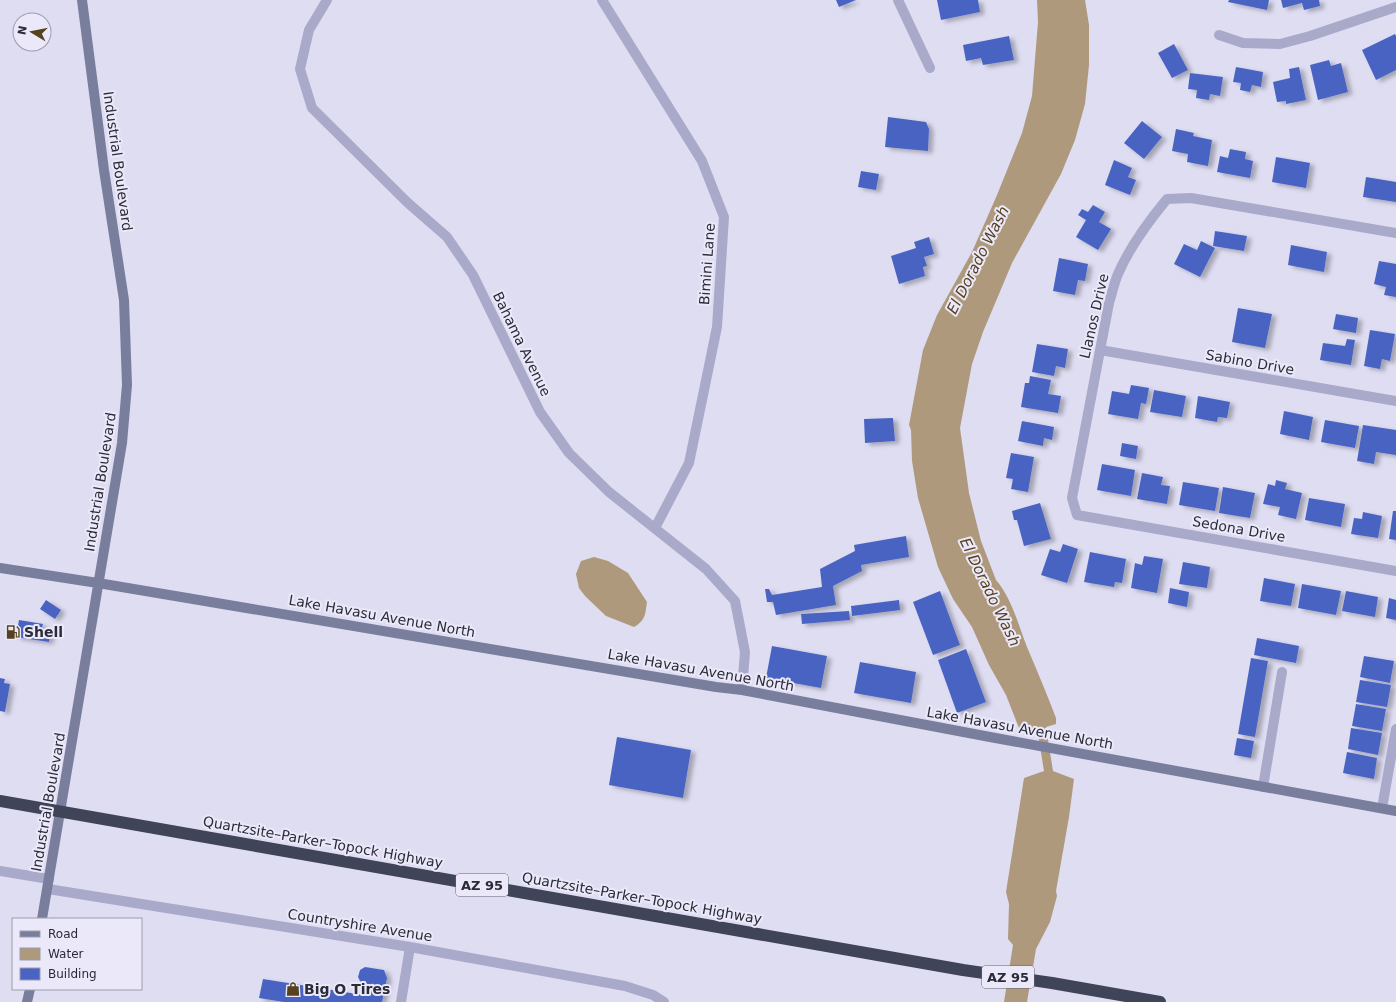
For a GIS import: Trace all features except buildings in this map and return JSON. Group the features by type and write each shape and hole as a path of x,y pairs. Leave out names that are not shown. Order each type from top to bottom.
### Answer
{"highway":[{"name":"Quartzsite–Parker–Topock Highway","path":"0,801 955,969 1052,983 1160,1002"}],"main road":[{"name":"Industrial Boulevard","path":"42,918 122,444 127,385 124,300 104,170 82,0"},
{"name":"Lake Havasu Avenue North","path":"0,568 98,583 716,687 742,690 990,738 1396,811"},
{"path":"27,1002 30,990"}],"street":[{"name":"Bahama Avenue","path":"327,0 309,30 300,69 312,108 408,203 447,237 473,275 540,412 569,453 609,492 706,569 736,601 745,652 742,690"},
{"name":"Bimini Lane","path":"602,0 702,161 724,217 716,327 689,463 655,528"},
{"path":"898,0 930,68"},
{"path":"1219,35 1243,43 1280,44 1317,34 1396,7"},
{"name":"Llanos Drive","path":"1077,515 1072,498 1109,303 1117,275 1130,249 1167,199 1191,198 1396,233"},
{"name":"Sabino Drive","path":"1100,350 1396,401"},
{"name":"Sedona Drive","path":"1077,515 1396,571"},
{"path":"1263,787 1282,672"},
{"path":"1382,808 1396,729"},
{"name":"Countryshire Avenue","path":"0,871 48,884 625,986 653,995 664,1002"},
{"path":"401,1002 410,947"}],"water":[{"name":"El Dorado Wash","path":"1037,0 1085,0 1089,25 1089,65 1085,104 1075,140 1061,174 1012,263 983,332 972,364 960,428 969,493 981,541 996,580 1006,595 1014,612 1056,718 1056,724 1046,727 1053,771 1074,779 1056,891 1057,896 1050,922 1036,949 1027,1002 1004,1002 1013,945 1008,939 1009,904 1006,892 1024,778 1044,771 1037,728 1019,728 1006,695 989,665 972,627 953,599 938,567 918,498 912,461 911,430 909,425 923,350 937,315 972,252 1022,133 1032,96 1038,22"},
{"path":"594,557 608,561 628,573 647,602 643,619 634,627 606,616 585,596 579,588 576,574 581,561"}],"place":[{"name":"Shell","path":"13,632"},
{"name":"Big O Tires","path":"293,989"}]}
